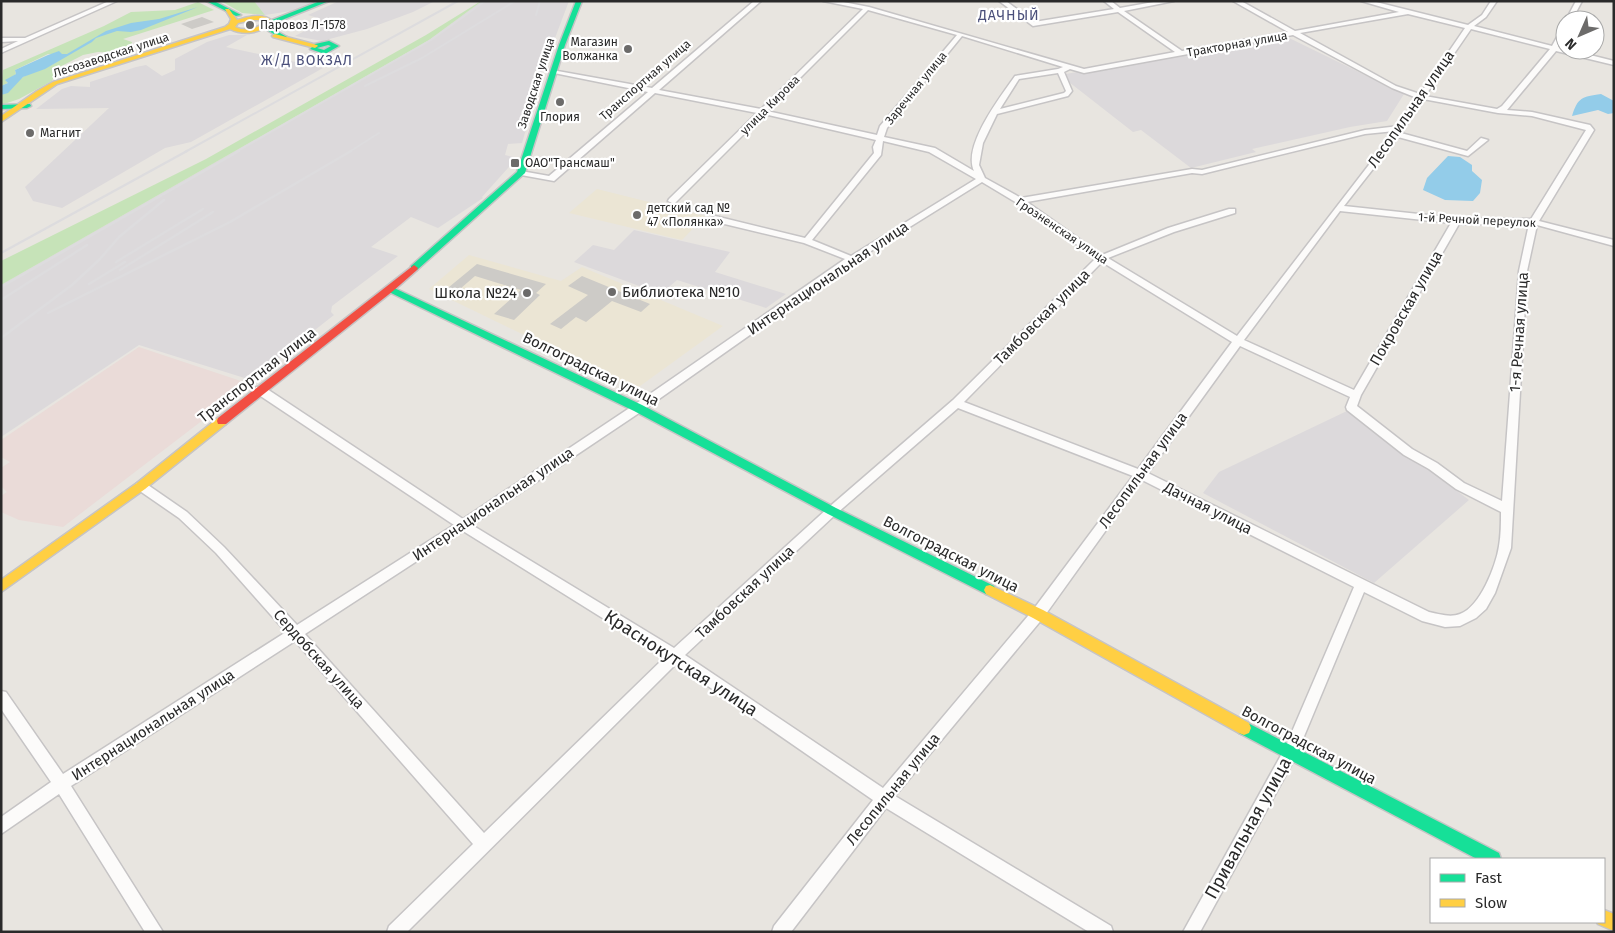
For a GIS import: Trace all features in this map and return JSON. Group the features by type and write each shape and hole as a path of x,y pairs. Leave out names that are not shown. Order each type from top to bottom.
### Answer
{"street":[{"path":"1,51 114,1"},
{"path":"209,1 242,16 268,19 268,29 285,38"},
{"path":"236,28 256,30 326,1"},
{"name":"Заводская улица","path":"521,174 579,1"},
{"name":"Транспортная улица","path":"1,587 141,486 390,289 521,174 551,179 758,1"},
{"name":"Тракторная улица","path":"826,1 867,8 1084,71 1407,12"},
{"path":"1002,1 1033,24 1171,1"},
{"path":"1107,1 1180,53"},
{"path":"1236,1 1394,87 1421,96 1498,111 1506,108 1554,49"},
{"path":"1364,1 1614,64"},
{"name":"Лесопильная улица","path":"780,932 884,798 1038,614 1238,341 1338,208 1398,133 1469,27 1484,16 1494,1"},
{"name":"улица Кирова","path":"672,201 867,8"},
{"path":"227,10 234,19 236,28"},
{"path":"236,28 242,20 302,10"},
{"path":"236,28 315,46"},
{"name":"Лесозаводская улица","path":"1,126 39,92 69,78 236,28"},
{"name":"Заречная улица","path":"807,241 878,153 883,128 961,34"},
{"path":"1,40 29,38"},
{"path":"982,179 975,166 989,119 1017,77 1060,71 1068,67"},
{"name":"Грозненская улица","path":"554,71 764,112 932,150 1020,201 1101,258 1238,341 1356,395"},
{"path":"995,112 1066,95 1069,92 1060,71"},
{"path":"1,107 22,106"},
{"name":"Лесозаводская улица","path":"1,120 22,106"},
{"name":"1-я Речная улица","path":"1453,623 1468,618 1479,608 1492,586 1505,548 1523,271 1534,222 1590,130 1587,127 1532,114 1498,111"},
{"path":"1020,201 1192,172 1202,172 1374,132 1398,133 1468,154 1484,140"},
{"name":"Интернациональная улица","path":"1,826 61,784 463,525 638,408 852,258 982,179"},
{"name":"1-й Речной переулок","path":"1338,208 1456,221 1534,222 1614,243"},
{"path":"1101,258 1171,230 1232,211"},
{"path":"716,219 807,241 852,258"},
{"name":"Покровская улица","path":"1356,395 1456,221"},
{"name":"Тамбовская улица","path":"396,932 675,656 832,511 958,403 1101,258"},
{"name":"Волгоградская улица","path":"390,289 638,408 832,511 1038,614 1290,753 1490,858"},
{"name":"Краснокутская улица","path":"260,390 463,525 675,656 884,798 1105,932"},
{"path":"1356,395 1351,407 1408,452 1460,486 1507,509"},
{"name":"Дачная улица","path":"958,403 1140,474 1427,618 1453,623"},
{"name":"Сердобская улица","path":"141,486 183,515 220,550 484,844"},
{"name":"Привальная улица","path":"1191,932 1290,753 1361,585"},
{"path":"1,697 61,784 156,932"}],"shaded area":[{"path":"254,1 322,1 291,11 265,15"},
{"path":"339,1 435,1 413,12 367,29 322,41 295,36 314,26 309,25 321,19 308,15"},
{"path":"482,1 569,1 524,120 520,126 527,126 522,143 508,144 505,155 517,158 483,198 438,228 411,217 371,247 398,256 332,306 331,312 334,315 251,380 139,345 1,437 1,285 429,40"},
{"path":"229,35 247,35 226,47 323,68 191,142 165,148 62,208 33,201 25,187 109,108 36,109 62,89 71,86 90,87 90,82 136,67 146,65 162,76 175,70 175,59 207,42"},
{"path":"1285,36 1404,94 1387,121 1350,127 1252,149 1256,152 1191,168 1141,130 1133,132 1060,75"},
{"name":"детский сад № 47 «Полянка»","path":"597,189 705,216 682,240 569,213"},
{"path":"634,230 730,252 715,272 786,294 766,308 677,280 661,294 574,262 593,245 614,250"},
{"path":"469,255 561,281 582,267 723,326 636,389 429,289"},
{"path":"139,347 250,384 63,527 19,520 1,512 1,496 7,492 1,486 1,468 10,462 1,457 1,440"},
{"path":"1349,410 1469,500 1374,583 1203,493 1219,472"}],"green space":[{"path":"221,1 254,1 265,15 242,13"},
{"path":"481,1 429,40 1,285 1,261 206,159 426,35"},
{"path":"198,2 214,10 123,39 132,42 131,53 98,52 83,55 52,71 54,77 52,81 19,99 1,105 1,95 7,92 20,79 57,62 66,54 48,54 15,70 16,74 6,81 8,83 1,86 3,70 104,26 131,12 175,10"}],"water":[{"path":"198,7 141,30 131,32 117,31 96,38 45,69 23,77 8,93 1,95 1,86 8,83 5,80 16,74 15,70 48,55 59,51 62,54 67,54 106,31 131,23 159,19"},
{"path":"1601,94 1614,101 1614,113 1608,114 1598,110 1572,116 1579,101 1585,97"},
{"path":"1448,156 1460,157 1472,165 1472,171 1482,180 1480,193 1473,201 1445,200 1423,190 1427,178"}],"building":[{"path":"202,17 214,22 192,29 181,24"},
{"name":"Школа №24","path":"477,264 546,284 536,293 540,295 514,320 494,314 521,290 475,276 453,295 443,292"},
{"path":"582,276 650,304 641,312 612,301 586,322 576,317 561,329 550,324 588,295 568,286"}],"railway":[{"path":"185,152 458,1"},
{"path":"236,152 431,40 485,1"},
{"path":"365,86 422,58 515,1"},
{"path":"536,15 540,1"},
{"path":"349,152 379,133"},
{"path":"1,253 187,151"},
{"path":"1,287 239,151"},
{"path":"48,313 230,222 351,151"},
{"path":"1,338 72,285 100,259 119,237 164,200"},
{"path":"116,262 203,209"},
{"path":"120,270 213,212"},
{"path":"1,300 87,245"},
{"path":"89,284 125,262"}],"traffic: fast":[{"path":"209,1 238,15"},
{"path":"285,38 268,29 269,23 326,1"},
{"path":"414,268 521,173 562,45 579,1"},
{"path":"329,43 336,46 325,52 313,49 317,45 329,43"},
{"path":"1,107 27,106"},
{"path":"390,289 638,408 832,511 990,590"},
{"path":"1244,728 1491,858"}],"traffic: slow":[{"path":"1,120 39,92 55,83 227,28 232,25 234,19 227,10"},
{"path":"252,18 265,18 270,22 261,28 251,31 241,31 231,27 236,22 252,18"},
{"path":"275,36 315,46"},
{"path":"1,587 141,486 222,421"},
{"path":"990,590 1038,614 1244,728"},
{"path":"1605,918 1614,923"}],"traffic: jam":[{"path":"222,421 414,268"}],"place":[{"name":"Паровоз Л-1578","path":"250,25"},
{"name":"Магазин Волжанка","path":"628,49"},
{"name":"Глория","path":"560,102"},
{"name":"Магнит","path":"30,133"},
{"name":"ОАО\"Трансмаш\"","path":"515,163"},
{"name":"детский сад № 47 «Полянка»","path":"637,215"},
{"name":"Библиотека №10","path":"612,292"},
{"name":"Школа №24","path":"527,293"}],"district":[{"name":"ДАЧНЫЙ","path":"1009,15"},
{"name":"Ж/Д ВОКЗАЛ","path":"307,60"}]}
